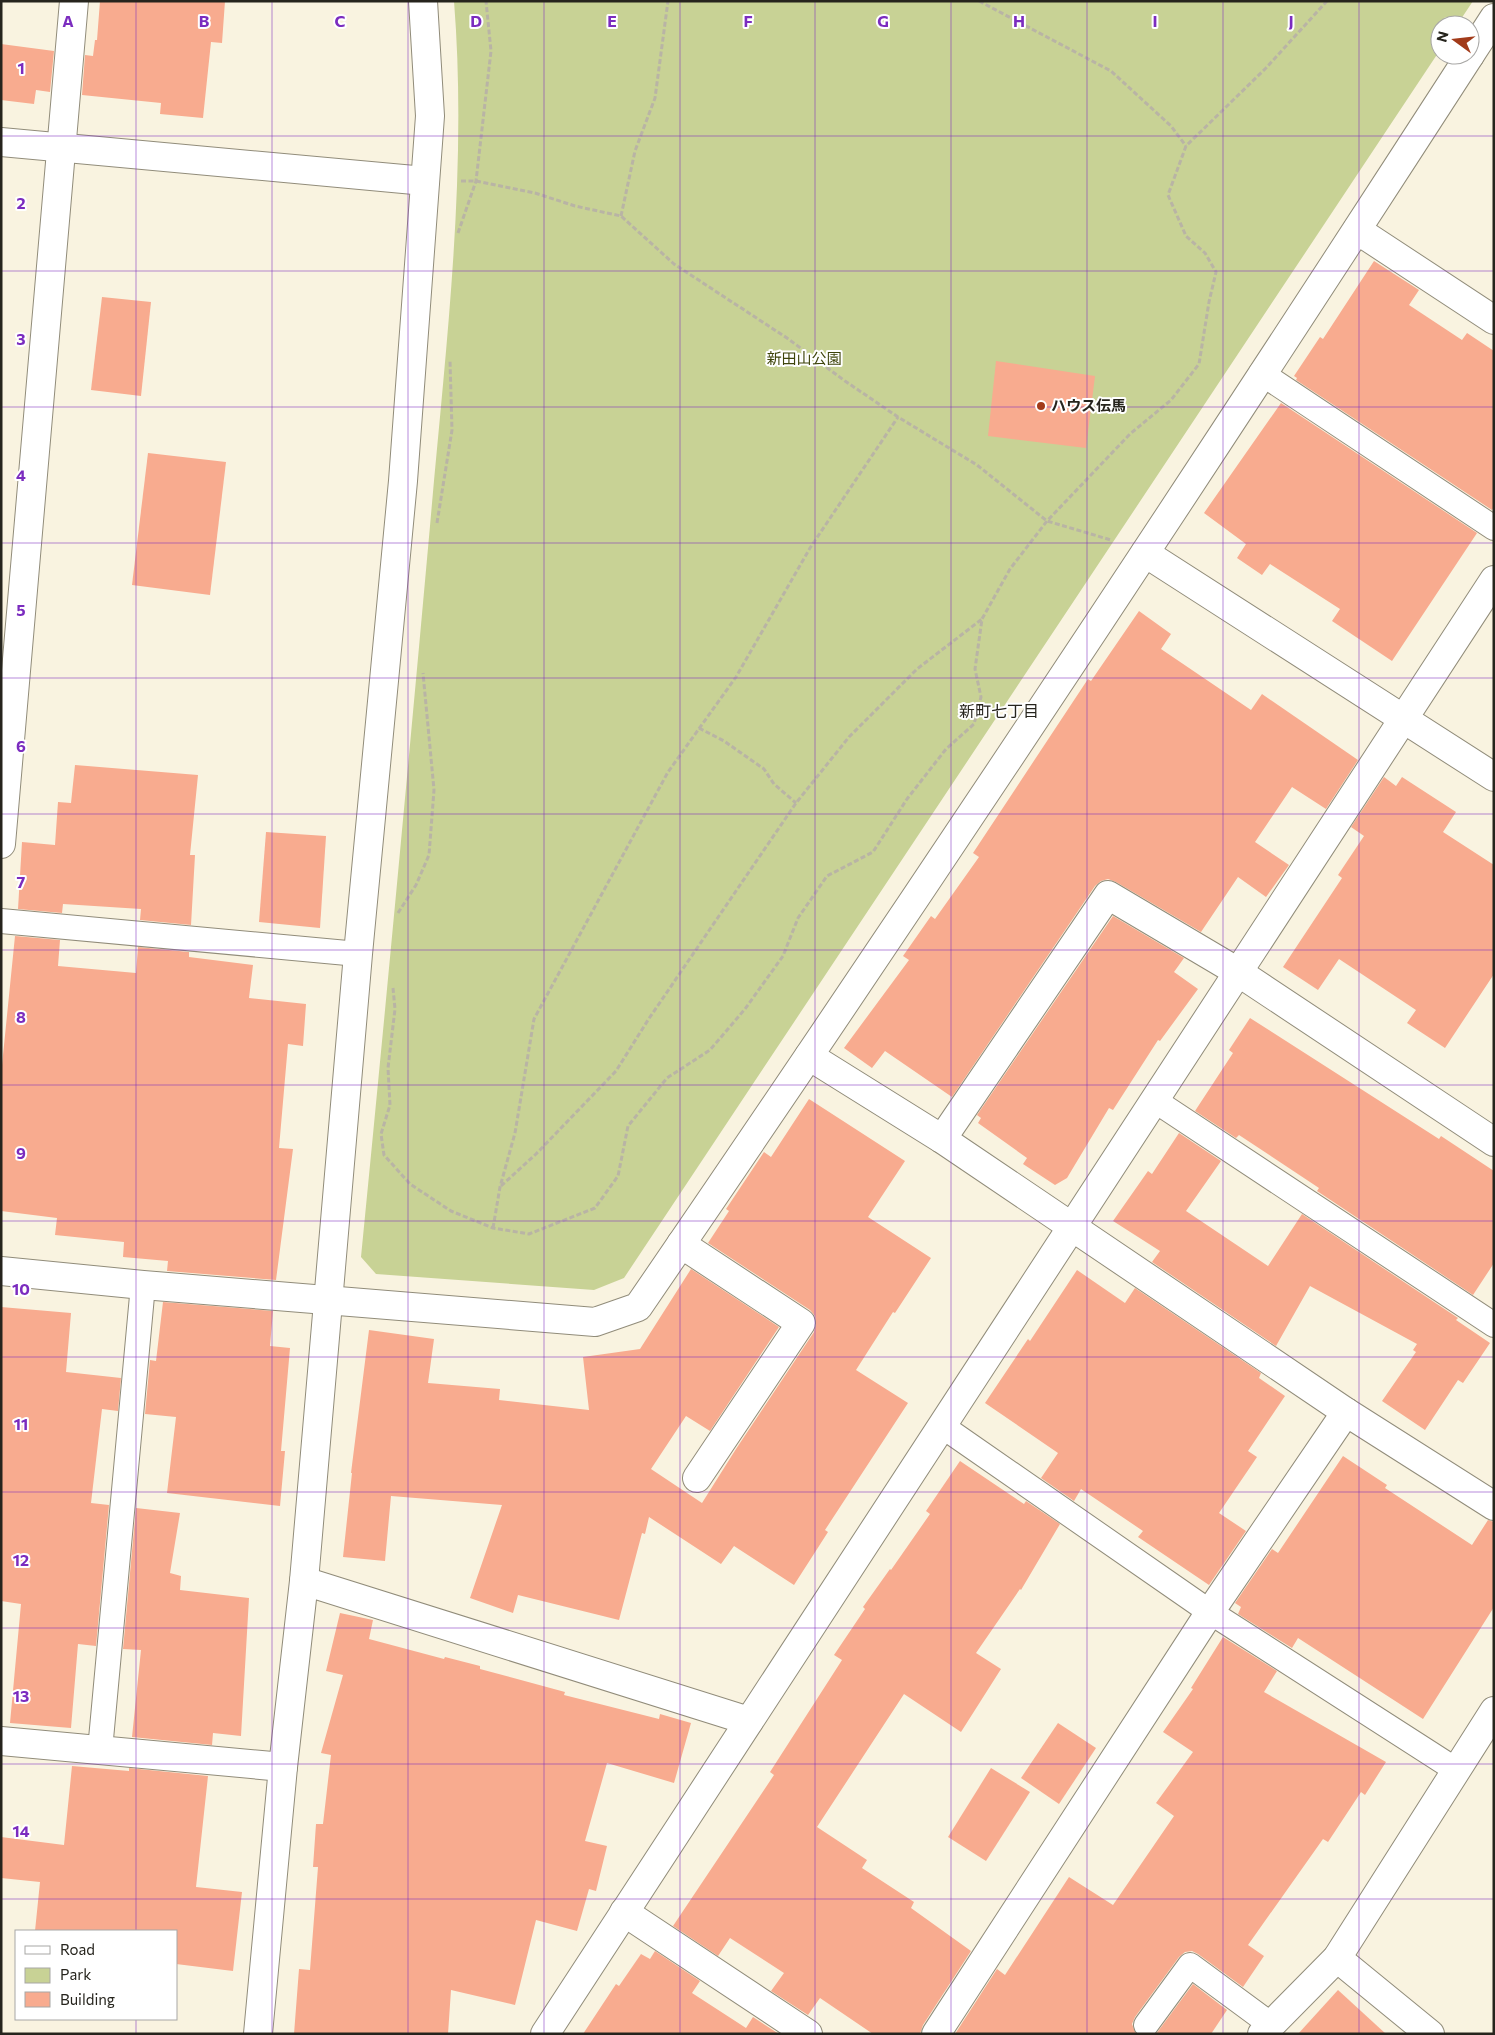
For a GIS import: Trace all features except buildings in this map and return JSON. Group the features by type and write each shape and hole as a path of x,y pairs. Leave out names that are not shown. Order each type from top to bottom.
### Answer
{"street":[{"path":"1,844 11,617 61,148 74,1"},
{"path":"258,2034 283,1767 304,1581 358,954 403,481 430,116 423,1"},
{"path":"1480,40 1494,18"},
{"path":"1,1271 143,1285 595,1322 638,1307 809,1056 1145,552 1464,65"},
{"path":"1,142 425,181"},
{"path":"1357,230 1494,320"},
{"path":"1145,552 1494,777"},
{"path":"545,2034 1494,580"},
{"path":"942,1138 1108,895 1238,972 1494,1142"},
{"path":"809,1056 942,1138 1346,1412 1494,1506"},
{"path":"681,1244 801,1323 697,1478"},
{"path":"936,2034 1210,1612 1346,1412"},
{"path":"304,1581 749,1721"},
{"path":"1266,2029 1337,1958 1494,1711"},
{"path":"1,1741 283,1767"},
{"path":"624,1912 808,2034"},
{"path":"1337,1958 1430,2034"}],"lane":[{"path":"1261,373 1494,528"},
{"path":"1,921 358,954"},
{"path":"1154,1100 1494,1325"},
{"path":"100,1750 143,1285"},
{"path":"942,1426 1210,1612 1456,1770"},
{"path":"1146,2024 1190,1965 1266,2029"}],"path":[{"path":"457,236 476,181 491,51 486,1"},
{"path":"621,216 635,151 655,98 668,1"},
{"path":"979,1 1111,71 1171,126 1186,146"},
{"path":"392,984 395,1008 388,1068 390,1105 380,1134 384,1155 410,1184 451,1211 493,1228 528,1234 595,1208 618,1176 628,1126 667,1078 710,1050 745,1010 783,956 798,918 827,876 873,852 907,799 946,749 974,724 981,697 975,669 982,619 1010,569 1047,521 1130,434 1171,400 1199,364 1216,272 1205,253 1186,236 1168,195 1186,146 1266,68 1327,1"},
{"path":"425,181 476,181 535,193 575,206 621,216 674,264 787,338 898,417 977,465 1047,521 1103,537 1145,552"},
{"path":"436,526 452,430 450,353"},
{"path":"493,1228 500,1187 515,1133 534,1019 668,772 736,677 810,548 898,417"},
{"path":"500,1187 536,1154 616,1071 648,1020 796,803 849,737 910,676 982,619"},
{"path":"398,914 416,885 429,855 434,790 423,671"},
{"path":"699,728 724,741 764,769 774,784 796,803"}],"green space":[{"name":"新田山公園","path":"454,1 1473,1 1464,15 1430,15 1430,65 624,1278 594,1290 376,1274 361,1257 448,330 457,198 458,67"}],"place":[{"name":"ハウス伝馬","path":"1041,406"}],"district":[{"name":"新町七丁目","path":"999,711"}]}
